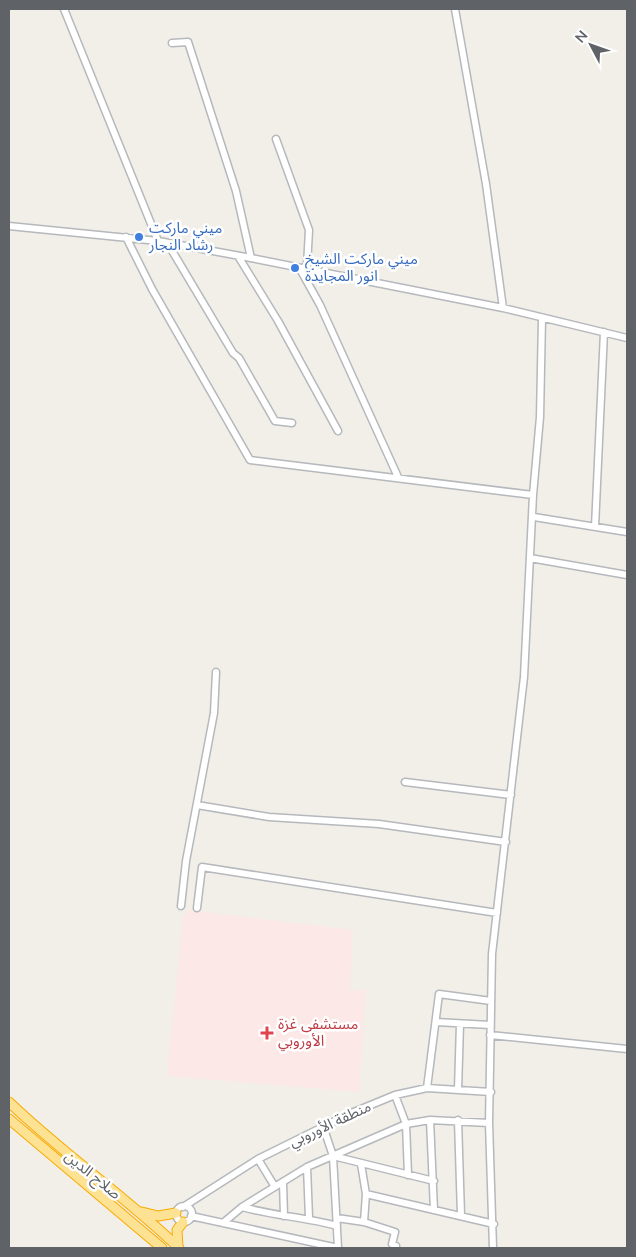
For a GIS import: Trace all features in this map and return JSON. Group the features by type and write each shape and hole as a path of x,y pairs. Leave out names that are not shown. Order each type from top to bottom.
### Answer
{"highway":[{"name":"صلاح الدين","path":"9,1102 39,1131 138,1211 178,1248"},
{"name":"صلاح الدين","path":"9,1119 162,1248"},
{"path":"138,1211 155,1216 176,1213"},
{"path":"178,1248 177,1230 183,1222"}],"street":[{"path":"64,9 158,241"},
{"path":"455,9 487,194 503,308"},
{"path":"172,43 188,42 236,191 251,258"},
{"path":"276,139 309,230 307,266 300,269"},
{"path":"9,226 158,241 503,308 627,338"},
{"path":"126,238 152,289 250,460 534,495"},
{"path":"168,244 232,353 239,358 275,421 292,423"},
{"path":"238,256 277,319 338,431"},
{"path":"300,269 320,305 398,477"},
{"path":"493,1248 494,1224 489,1123 491,1001 497,913 524,677 540,417 542,318"},
{"path":"595,527 604,332"},
{"path":"534,517 627,532"},
{"path":"530,558 627,575"},
{"path":"182,906 186,860 214,713 216,672"},
{"path":"405,782 511,795"},
{"path":"197,805 268,817 379,824 506,842"},
{"path":"198,908 202,867 497,913"},
{"path":"427,1088 439,994 491,1001"},
{"path":"436,1022 490,1025"},
{"path":"458,1090 460,1024"},
{"path":"490,1035 627,1049"},
{"name":"منطقة الأوروبي","path":"184,1206 258,1159 323,1126 395,1096 427,1088 491,1092"},
{"path":"395,1096 406,1124 408,1175"},
{"path":"223,1223 242,1207 307,1168 406,1124 430,1120 489,1123"},
{"path":"430,1120 434,1210"},
{"path":"458,1120 462,1215"},
{"path":"191,1216 338,1248 333,1156 323,1126"},
{"path":"333,1156 434,1181"},
{"path":"258,1159 275,1187"},
{"path":"361,1164 366,1194 364,1222"},
{"path":"307,1168 309,1218"},
{"path":"283,1183 284,1216"},
{"path":"366,1194 494,1224"},
{"path":"184,1206 190,1210 191,1216 188,1221 183,1222 178,1220 176,1213 184,1206"},
{"path":"242,1207 284,1216 309,1218 337,1226"},
{"path":"337,1218 364,1222 395,1232 392,1244 396,1246 395,1248"}],"shaded area":[{"name":"مستشفى غزة الأوروبي","path":"188,910 353,930 350,990 366,990 359,1092 167,1076 183,916"}],"place":[{"name":"ميني ماركت رشاد النجار","path":"139,237"},
{"name":"ميني ماركت الشيخ انور المجايدة","path":"295,268"},
{"name":"مستشفى غزة الأوروبي","path":"267,1033"}]}
